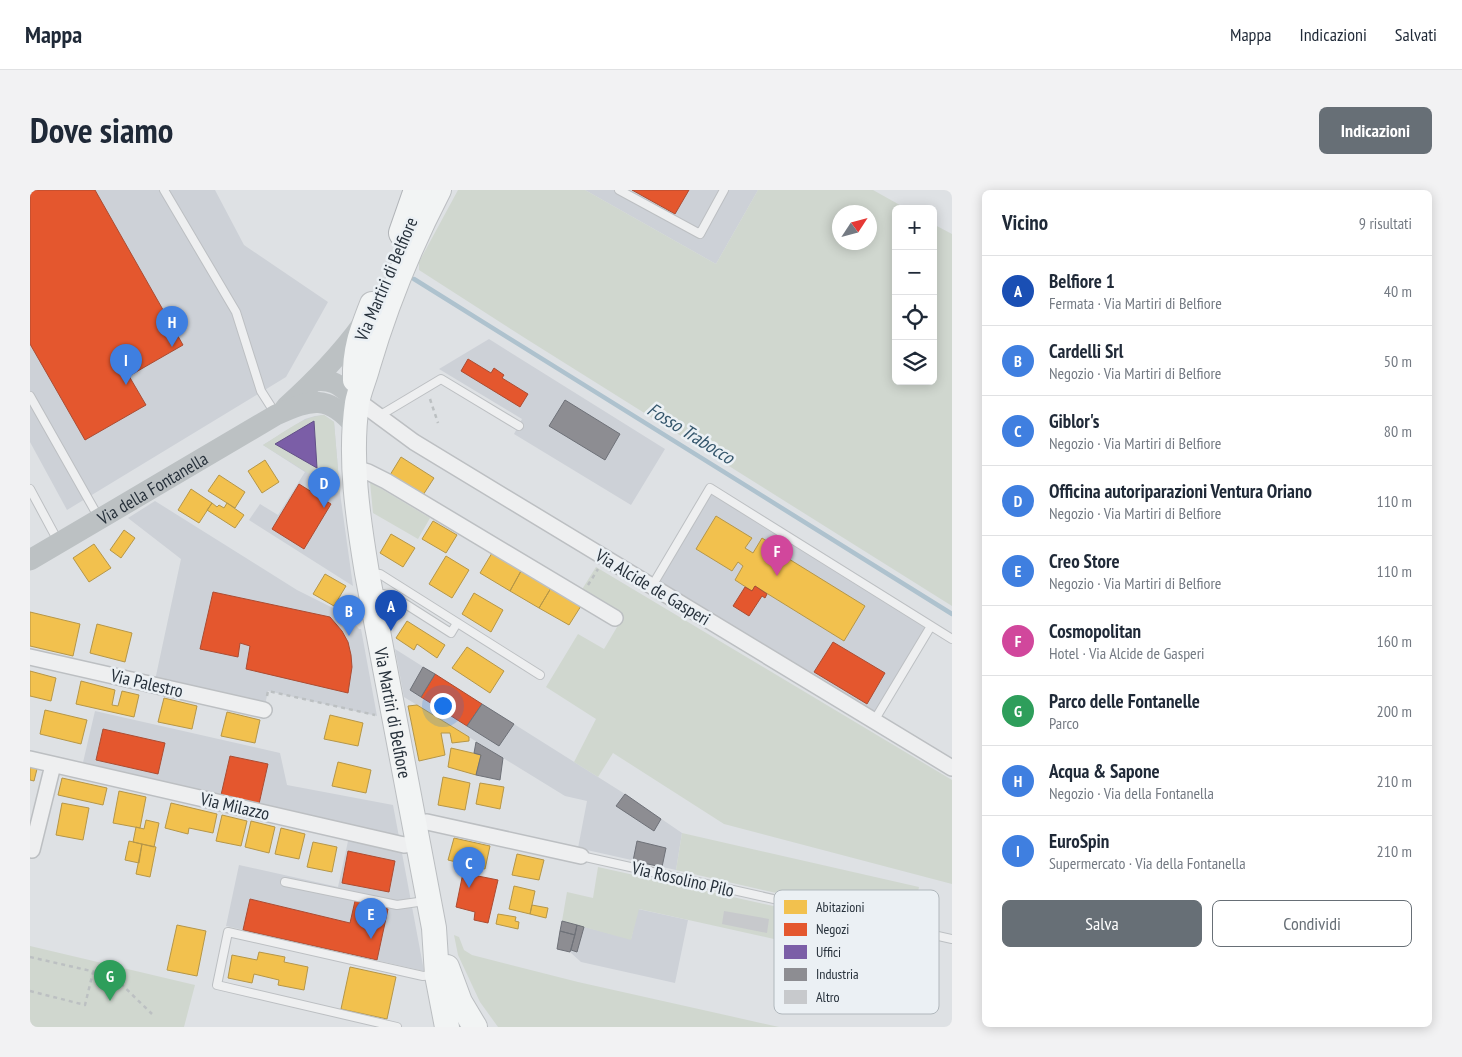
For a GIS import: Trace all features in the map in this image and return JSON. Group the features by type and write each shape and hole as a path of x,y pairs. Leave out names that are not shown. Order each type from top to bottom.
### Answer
{"highway":[{"path":"403,233 418,190"}],"main road":[{"name":"Via Martiri di Belfiore","path":"357,400 354,362 357,344 365,320 403,233 427,190"},
{"name":"Via Martiri di Belfiore","path":"439,190 424,218 390,299 357,400 354,426 360,534 434,928 437,975 447,1027"},
{"name":"Via Martiri di Belfiore","path":"434,928 460,1002 475,1027"}],"street":[{"path":"276,415 314,381 338,356 365,320"},
{"path":"314,381 325,379 333,382 357,400"},
{"name":"Via Alcide de Gasperi","path":"357,400 414,442 952,768"},
{"path":"276,415 296,406 311,402 321,402 338,410 354,426"},
{"name":"Via della Fontanella","path":"30,560 276,415"},
{"path":"355,468 386,481 615,618"},
{"name":"Via Palestro","path":"30,657 264,710"},
{"name":"Via Milazzo","path":"30,760 404,845 416,833"},
{"path":"31,854 37,798 53,765"},
{"name":"Via Rosolino Pilo","path":"416,833 427,822 581,856"}],"lane":[{"path":"164,190 236,312 261,391 276,415"},
{"path":"619,190 700,234 724,190"},
{"path":"379,416 441,379 519,426"},
{"path":"30,396 100,519"},
{"path":"652,586 710,488 952,639"},
{"path":"30,489 59,543"},
{"path":"367,573 380,574 540,676"},
{"path":"371,596 383,594 396,598 451,633 457,623"},
{"path":"874,721 931,626"},
{"name":"Via Rosolino Pilo","path":"581,856 774,899"},
{"path":"285,882 397,905 429,901"},
{"path":"397,1027 217,985 228,932 423,976 437,975"},
{"name":"Via Rosolino Pilo","path":"939,936 952,939"}],"path":[{"path":"426,388 438,423"},
{"path":"264,710 268,691 377,716"},
{"path":"30,957 113,976 152,1014"},
{"path":"30,991 85,1005 93,971"}],"shaded area":[{"path":"30,190 215,190 244,245 328,302 286,377 67,510 30,442"},
{"path":"458,190 585,190 716,264 758,190 873,190 900,205 892,205 892,385 937,385 937,226 952,234 952,606 528,340 419,270 419,262"},
{"path":"585,190 758,190 716,264"},
{"path":"489,339 665,449 631,505 514,434 522,419 439,369"},
{"path":"324,415 334,422 340,493 353,586 249,520 260,504 278,515 305,472 263,445 305,419"},
{"path":"324,415 334,422 340,493 263,445 300,422","holes":["314,421 317,468 275,444"]},
{"path":"370,482 430,518 418,539 373,513"},
{"path":"710,488 931,626 874,721 652,586"},
{"path":"155,501 297,590 347,615 361,629 377,716 268,691 264,710 154,685 181,559 128,518"},
{"path":"596,567 952,780 952,884 724,824 613,753 598,777 574,762 596,719 546,687 578,634 604,649 623,617 581,591"},
{"path":"395,649 625,794 682,833 676,870 578,848 587,801 565,796 404,697"},
{"path":"95,711 280,753 287,785 393,805 424,971 226,926 239,865 338,887 350,832 81,771"},
{"path":"682,833 919,887 918,890 774,890 774,893 676,870"},
{"path":"598,867 774,906 774,939 639,909 631,940 562,921 567,892 593,898"},
{"path":"638,909 688,920 675,983 581,962 570,952 557,949 562,921 631,939"},
{"path":"454,935 459,937 464,950 472,955 578,982 779,1027 498,1027 480,1002 458,955"},
{"path":"30,946 195,985 184,1027 30,1027"}],"building: Abitazioni":[{"path":"401,457 434,478 423,495 390,475"},
{"path":"265,460 279,482 262,493 248,471"},
{"path":"219,475 245,492 235,508 208,491"},
{"path":"191,489 212,503 199,523 178,510"},
{"path":"212,503 217,507 219,505 224,508 227,503 244,515 235,528 207,510"},
{"path":"716,516 752,538 745,548 753,553 762,538 778,548 776,551 865,606 844,641 755,586 752,591 735,580 743,566 738,562 732,571 696,549"},
{"path":"433,521 457,535 446,553 422,539"},
{"path":"124,530 135,538 121,558 110,550"},
{"path":"391,534 415,548 403,567 380,553"},
{"path":"94,544 111,568 89,582 73,558"},
{"path":"492,553 521,571 510,591 480,573"},
{"path":"446,556 469,570 452,598 429,584"},
{"path":"521,571 551,588 539,608 510,591"},
{"path":"325,574 346,586 334,606 313,594"},
{"path":"551,588 581,606 569,625 539,608"},
{"path":"474,593 503,610 491,632 462,614"},
{"path":"30,612 80,624 73,656 30,646"},
{"path":"407,621 445,645 437,658 417,644 414,650 396,638"},
{"path":"97,624 132,633 125,662 90,653"},
{"path":"467,647 504,671 490,693 452,668"},
{"path":"30,671 56,678 51,701 30,696"},
{"path":"81,681 115,690 112,705 118,706 122,691 139,695 134,717 76,704"},
{"path":"164,698 197,706 192,729 158,722"},
{"path":"417,705 469,737 469,741 452,743 450,733 441,733 445,755 419,761 408,706"},
{"path":"45,710 87,720 81,744 40,734"},
{"path":"227,712 260,720 255,743 221,736"},
{"path":"330,715 363,723 358,746 324,739"},
{"path":"451,748 481,755 476,775 448,767"},
{"path":"338,762 371,770 366,793 332,786"},
{"path":"30,763 38,765 34,781 30,780"},
{"path":"443,777 470,783 465,810 438,805"},
{"path":"62,778 107,788 103,805 58,795"},
{"path":"480,783 504,787 500,809 476,804"},
{"path":"119,791 146,797 140,828 113,823"},
{"path":"62,803 89,808 83,840 56,835"},
{"path":"171,803 217,814 213,833 189,828 188,834 165,828"},
{"path":"222,815 247,821 241,846 216,841"},
{"path":"146,820 159,823 154,847 133,842 136,827 144,829"},
{"path":"251,821 275,827 269,853 245,847"},
{"path":"281,828 305,834 299,859 275,854"},
{"path":"454,838 490,846 485,869 448,860"},
{"path":"129,841 142,844 139,863 125,860"},
{"path":"313,842 337,847 332,872 307,867"},
{"path":"142,844 156,847 150,877 136,874"},
{"path":"517,854 544,860 539,880 512,875"},
{"path":"514,886 535,891 530,914 509,909"},
{"path":"532,905 548,908 546,918 530,914"},
{"path":"498,914 516,917 515,921 519,922 518,929 496,924"},
{"path":"177,925 206,931 197,976 167,970"},
{"path":"259,952 285,957 284,962 308,967 304,990 278,985 279,980 254,974 252,983 228,978 232,955 257,960"},
{"path":"350,967 396,977 387,1019 341,1009"}],"building: Negozi":[{"path":"30,190 95,190 183,345 129,376 146,405 85,440 30,344"},
{"path":"632,190 689,190 675,214"},
{"path":"468,359 491,373 494,368 504,375 502,378 528,394 520,407 461,371"},
{"path":"299,484 331,504 304,549 272,529"},
{"path":"755,586 767,594 765,598 762,596 749,616 733,606 745,587 752,591"},
{"path":"213,592 330,617 342,631 348,642 352,667 348,693 246,669 250,646 240,643 238,657 200,649"},
{"path":"833,642 885,673 867,704 814,672"},
{"path":"435,674 482,704 467,726 421,697"},
{"path":"103,729 165,743 158,774 96,760"},
{"path":"230,756 268,764 259,804 221,795"},
{"path":"348,851 395,861 389,892 342,883"},
{"path":"463,873 498,880 488,923 474,920 475,912 456,907"},
{"path":"250,899 350,923 355,901 388,909 377,960 243,930"}],"building: Uffici":[{"path":"314,421 317,468 275,444"}],"building: Industria":[{"path":"565,400 620,434 605,460 549,426"},
{"path":"423,667 435,674 421,697 410,690"},
{"path":"482,704 514,724 499,746 467,726"},
{"path":"476,742 503,758 500,780 476,775 481,755 474,753"},
{"path":"625,794 661,819 654,831 616,806"},
{"path":"637,841 666,848 662,867 633,861"},
{"path":"562,921 577,925 575,935 560,931"},
{"path":"577,925 584,927 577,952 571,950"},
{"path":"560,931 575,935 570,952 557,949"}],"building: Altro":[{"path":"724,911 769,919 767,933 722,924"}],"waterway":[{"name":"Fosso Trabocco","path":"414,279 952,614"}],"place":[{"name":"Acqua & Sapone","path":"172,347"},
{"name":"EuroSpin","path":"126,385"},
{"name":"Officina autoriparazioni Ventura Oriano","path":"324,508"},
{"name":"Cosmopolitan","path":"777,576"},
{"name":"Belfiore 1","path":"391,631"},
{"name":"Cardelli Srl","path":"349,636"},
{"name":"Giblor's","path":"469,888"},
{"name":"Creo Store","path":"371,939"},
{"name":"Parco delle Fontanelle","path":"110,1001"}]}
